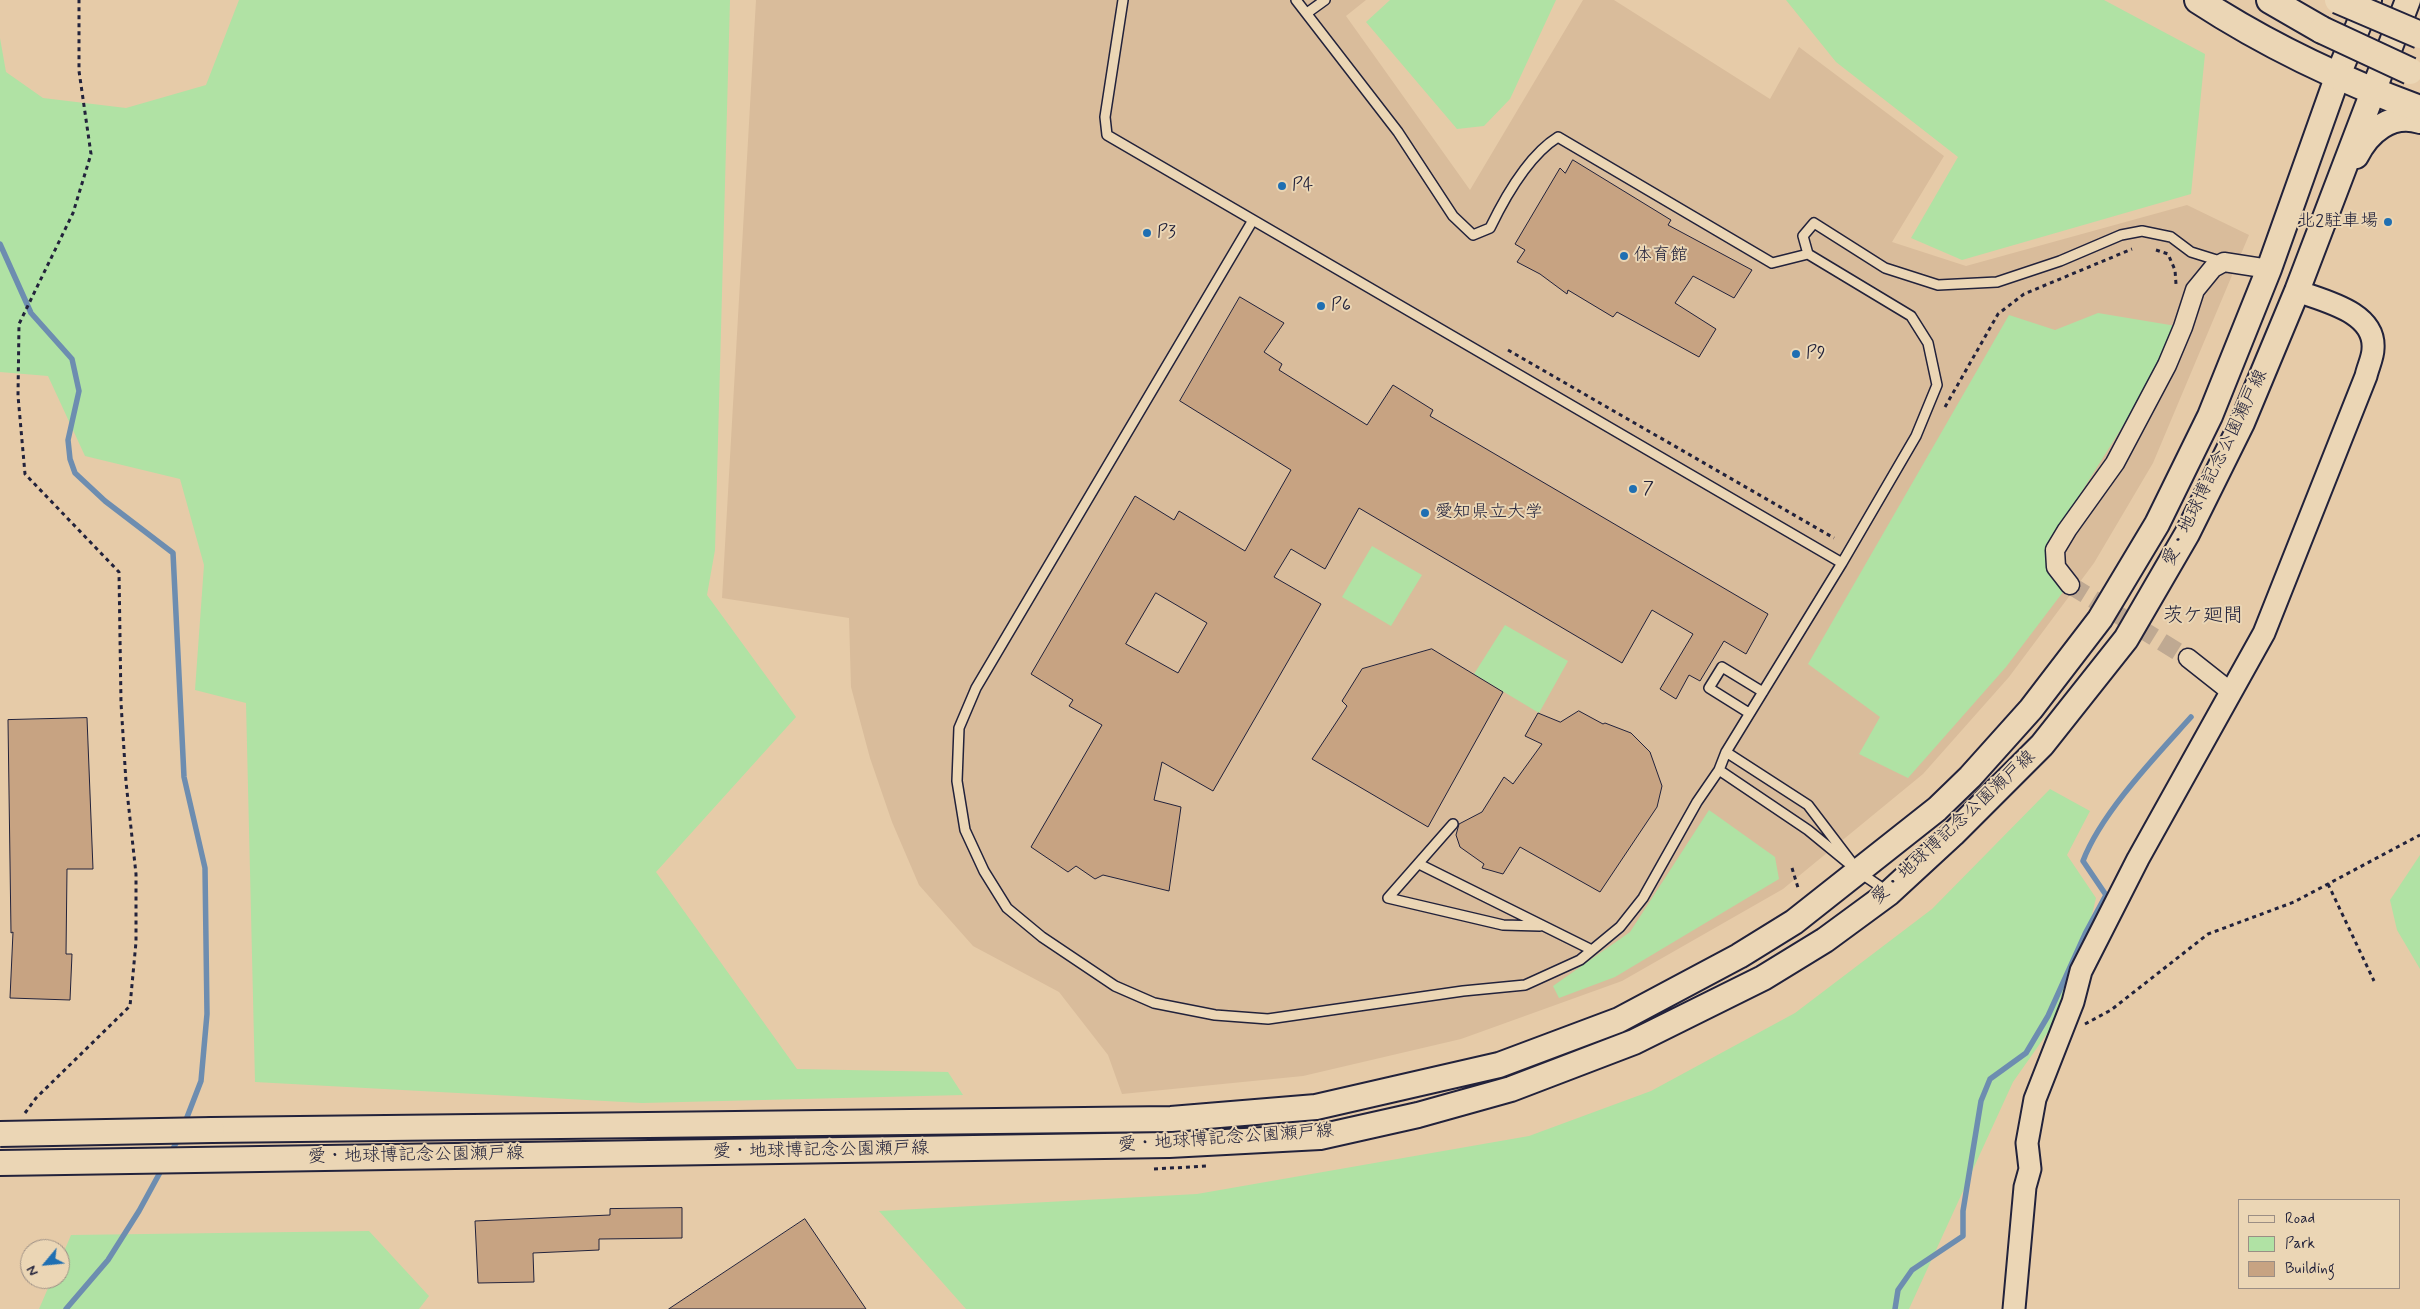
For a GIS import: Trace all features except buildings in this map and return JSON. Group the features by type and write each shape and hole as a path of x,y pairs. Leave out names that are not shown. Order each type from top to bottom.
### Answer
{"main road":[{"path":"2198,0 2222,15 2338,76 2372,92 2420,109"},
{"path":"2270,0 2322,30 2415,73"},
{"path":"2338,0 2420,35"},
{"name":"愛・地球博記念公園瀬戸線","path":"0,1134 1171,1120 1316,1107 1498,1065 1619,1020 1739,956 1786,927 1859,872 1937,809 1970,777 2031,709 2100,620 2157,524 2210,416 2269,269 2338,76 2369,0"},
{"name":"愛・地球博記念公園瀬戸線","path":"0,1163 215,1158 1159,1146 1320,1136 1418,1115 1511,1089 1634,1042 1763,978 1825,940 1889,893 1953,834 2042,745 2126,639 2192,526 2242,423 2297,291 2408,0"},
{"path":"2342,172 2354,160 2362,144 2377,129 2395,119 2420,121"}],"street":[{"path":"2070,585 2056,567 2055,550 2115,463 2167,365 2183,327 2195,290 2213,268 2224,262 2269,269"},
{"path":"2014,1309 2025,1187 2030,1169 2027,1143 2035,1099 2057,1040 2074,1002 2081,971 2138,859 2264,633 2366,376 2374,348 2369,327 2353,313 2297,291"},
{"path":"2188,658 2231,692"}],"lane":[{"path":"1123,0 1107,100 1105,117 1107,135 1842,563"},
{"path":"1296,0 1398,132 1452,216 1474,235 1490,228 1501,205 1542,147 1558,137 1772,263 1808,254"},
{"path":"1307,13 1325,0"},
{"path":"1253,220 1010,627 976,688 959,728 957,781 966,830 984,871 1007,908 1042,937 1115,986 1154,1003 1214,1015 1268,1019 1463,991 1525,985 1580,960 1620,927 1642,898 1697,802 1719,770 1726,752 1842,563 1916,436 1937,385 1928,344 1912,316 1808,254 1803,236 1814,223 1885,268 1938,285 1997,282 2060,262 2121,235 2142,231 2171,237 2191,252 2224,262"},
{"path":"1750,713 1709,688 1722,666 1763,692"},
{"path":"1726,752 1808,805 1859,872"},
{"path":"1719,770 1808,830 1859,872 1889,893"},
{"path":"1453,824 1388,898 1503,925 1540,926"},
{"path":"1419,864 1540,926 1592,950"}],"path":[{"path":"36,1098 130,1006 136,942 136,874 126,782 121,703 119,572 25,474 18,396 19,324 72,213 91,154 79,72 79,0"},
{"path":"1944,408 1998,314 2024,294 2140,245"},
{"path":"2150,248 2168,254 2175,270 2176,284"},
{"path":"1507,350 1834,538"},
{"path":"2057,1040 2111,1010 2208,934 2294,902 2420,835"},
{"path":"1792,868 1799,891 1794,896"},
{"path":"2328,884 2374,981"}],"shaded area":[{"name":"愛知県立大学","path":"756,0 1366,0 1346,16 1470,190 1583,0 1614,0 1770,99 1799,47 1944,156 1892,242 1966,266 2187,205 2249,235 2153,463 2094,563 2009,677 1923,774 1783,889 1622,981 1461,1039 1303,1076 1122,1094 1108,1055 1059,992 973,946 919,885 892,822 870,758 851,687 849,618 722,598"}],"green space":[{"path":"239,0 730,0 715,550 707,595 796,717 656,872 797,1069 948,1072 963,1095 642,1103 255,1082 246,703 195,690 204,565 180,479 85,456 48,376 0,372 0,38 6,72 43,98 126,108 206,85"},
{"path":"1390,0 1556,0 1510,99 1484,126 1457,129 1366,22"},
{"path":"1786,0 2104,0 2205,54 2191,194 1962,260 1911,238 1958,157 1836,62"},
{"path":"2098,313 2176,326 2158,370 2052,539 2049,569 2063,592 2006,667 1908,778 1859,754 1880,717 1808,664 2009,315 2055,330"},
{"path":"1372,546 1422,575 1391,626 1342,597"},
{"path":"1505,625 1568,661 1539,713 1474,674"},
{"path":"2050,789 2090,811 2067,855 2096,898 2072,998 2013,1082 1909,1309 966,1309 879,1211 1197,1194 1529,1136 1651,1091 1795,1013 1932,909"},
{"path":"1709,810 1775,857 1779,879 1615,977 1559,998 1553,986 1630,932"},
{"path":"2420,855 2420,969 2397,930 2390,900"},
{"path":"369,1231 429,1296 419,1309 39,1309 48,1289 70,1289 69,1239 71,1235"}],"waterway":[{"path":"0,244 31,313 72,359 79,391 68,440 70,459 75,473 105,501 173,553 184,777 205,868 207,1014 201,1081 184,1125"},
{"path":"1895,1309 1898,1290 1912,1270 1963,1236 1963,1211 1981,1101 1990,1079 2026,1053 2048,1016 2086,932 2106,895 2083,861 2091,843 2116,805 2146,767 2191,717"},
{"path":"170,1154 180,1136"},
{"path":"66,1309 108,1260 139,1211 163,1167"}],"tunnel":[{"path":"2070,585 2188,658"}],"place":[{"name":"P4","path":"1282,186"},
{"name":"北2駐車場","path":"2388,222"},
{"name":"P3","path":"1147,233"},
{"name":"体育館","path":"1624,256"},
{"name":"P6","path":"1321,306"},
{"name":"P9","path":"1796,354"},
{"name":"7","path":"1633,489"},
{"name":"愛知県立大学","path":"1425,513"}],"district":[{"name":"茨ケ廻間","path":"2203,617"}]}
